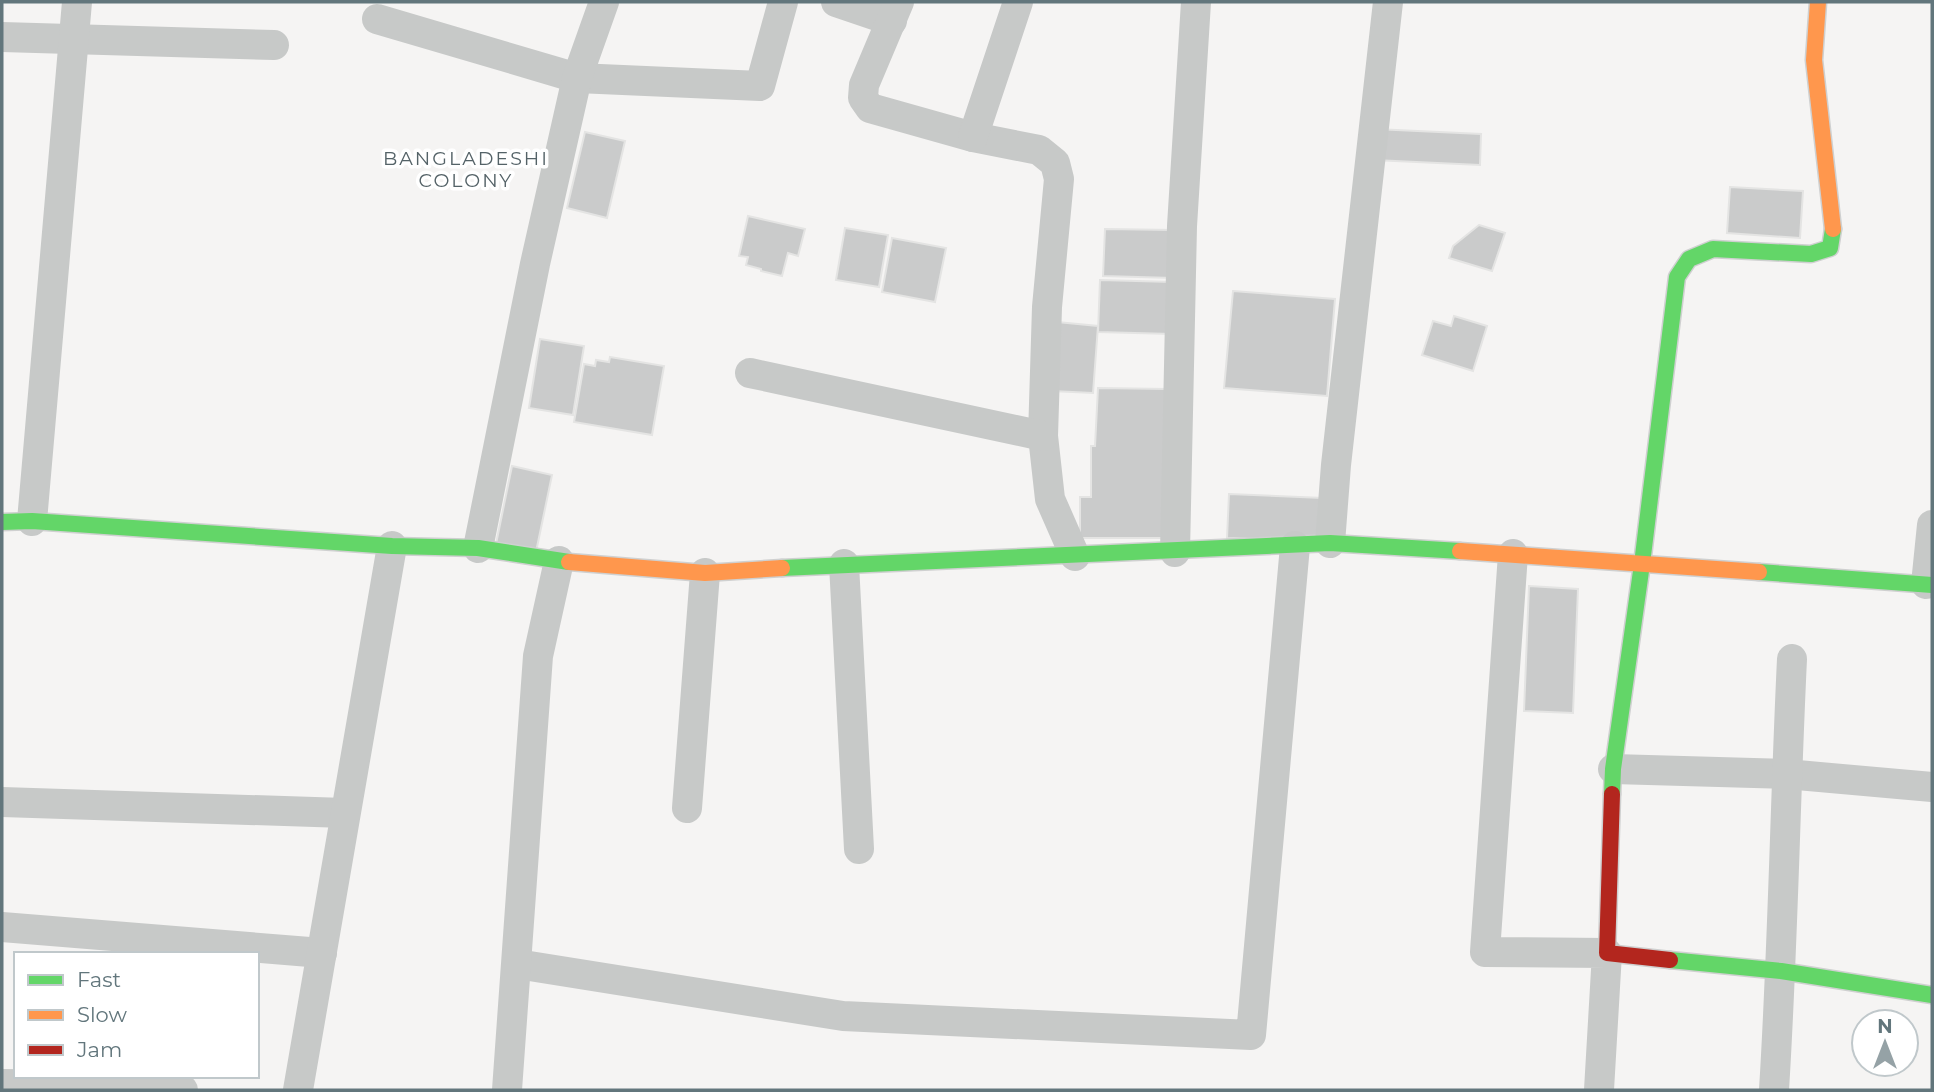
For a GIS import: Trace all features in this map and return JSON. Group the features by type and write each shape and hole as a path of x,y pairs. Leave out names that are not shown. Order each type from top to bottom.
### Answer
{"street":[{"path":"32,522 76,2"},
{"path":"478,548 535,264 577,78 604,2"},
{"path":"377,19 577,78 760,86 783,2"},
{"path":"836,2 896,11 864,85 863,98 870,108 973,137 1039,150 1055,163 1059,180 1047,307 1043,436 1050,499 1075,556"},
{"path":"973,137 1018,2"},
{"path":"1175,552 1182,226 1196,2"},
{"path":"1330,544 1339,438 1388,2"},
{"path":"1598,1090 1607,953 1613,769 1642,564 1677,276 1689,259 1713,249 1811,254 1830,248 1833,230 1814,60 1818,2"},
{"path":"2,37 274,45"},
{"path":"750,373 1043,436"},
{"path":"2,522 392,546 478,548 559,561 705,573 844,564 1330,544 1513,554 1929,584 1932,525"},
{"path":"298,1090 392,546"},
{"path":"517,964 843,1016 1251,1035 1294,546"},
{"path":"1513,554 1485,952 1607,953 1781,971 1932,995"},
{"path":"507,1090 538,656 559,561"},
{"path":"844,564 859,849"},
{"path":"687,808 705,573"},
{"path":"1774,1090 1792,659"},
{"path":"1613,769 1786,774 1932,787"},
{"path":"2,803 345,813"},
{"path":"2,927 322,953"},
{"path":"2,1084 151,1086 183,1090"}],"building":[{"path":"1375,129 1481,134 1480,165 1374,160"},
{"path":"585,132 625,141 607,218 567,208"},
{"path":"1730,187 1803,191 1800,238 1727,233"},
{"path":"748,216 805,229 798,256 788,253 782,276 746,265 748,257 739,256"},
{"path":"1479,225 1505,233 1492,271 1449,258 1453,246"},
{"path":"845,228 888,235 879,287 836,280"},
{"path":"1105,229 1174,230 1173,278 1103,276"},
{"path":"892,238 946,248 935,302 882,292"},
{"path":"1100,280 1173,282 1172,334 1098,332"},
{"path":"1233,291 1335,299 1327,396 1224,388"},
{"path":"1454,316 1487,326 1473,371 1422,355 1433,321 1451,326"},
{"path":"1057,322 1098,326 1093,393 1052,391"},
{"path":"540,339 584,346 573,415 529,408"},
{"path":"610,357 664,366 652,435 574,422 584,364 595,366 596,360 609,362"},
{"path":"1098,388 1167,389 1163,538 1080,538 1080,497 1091,497 1091,446 1095,446"},
{"path":"512,466 552,475 536,552 496,544"},
{"path":"1229,494 1323,498 1322,541 1227,538"},
{"path":"1529,586 1578,589 1573,713 1524,711"}],"traffic: fast":[{"path":"1612,794 1613,769 1642,564 1677,277 1689,259 1713,249 1811,254 1830,248 1833,229"},
{"path":"2,522 32,521 392,546 478,548 569,562"},
{"path":"782,568 1330,543 1460,551"},
{"path":"1759,572 1932,585"},
{"path":"1670,960 1781,971 1932,995"}],"traffic: slow":[{"path":"1818,2 1814,60 1833,229"},
{"path":"1460,551 1759,572"},
{"path":"569,562 705,573 782,568"}],"traffic: jam":[{"path":"1612,794 1607,953 1670,960"}],"district":[{"name":"BANGLADESHI COLONY","path":"466,169"}]}
